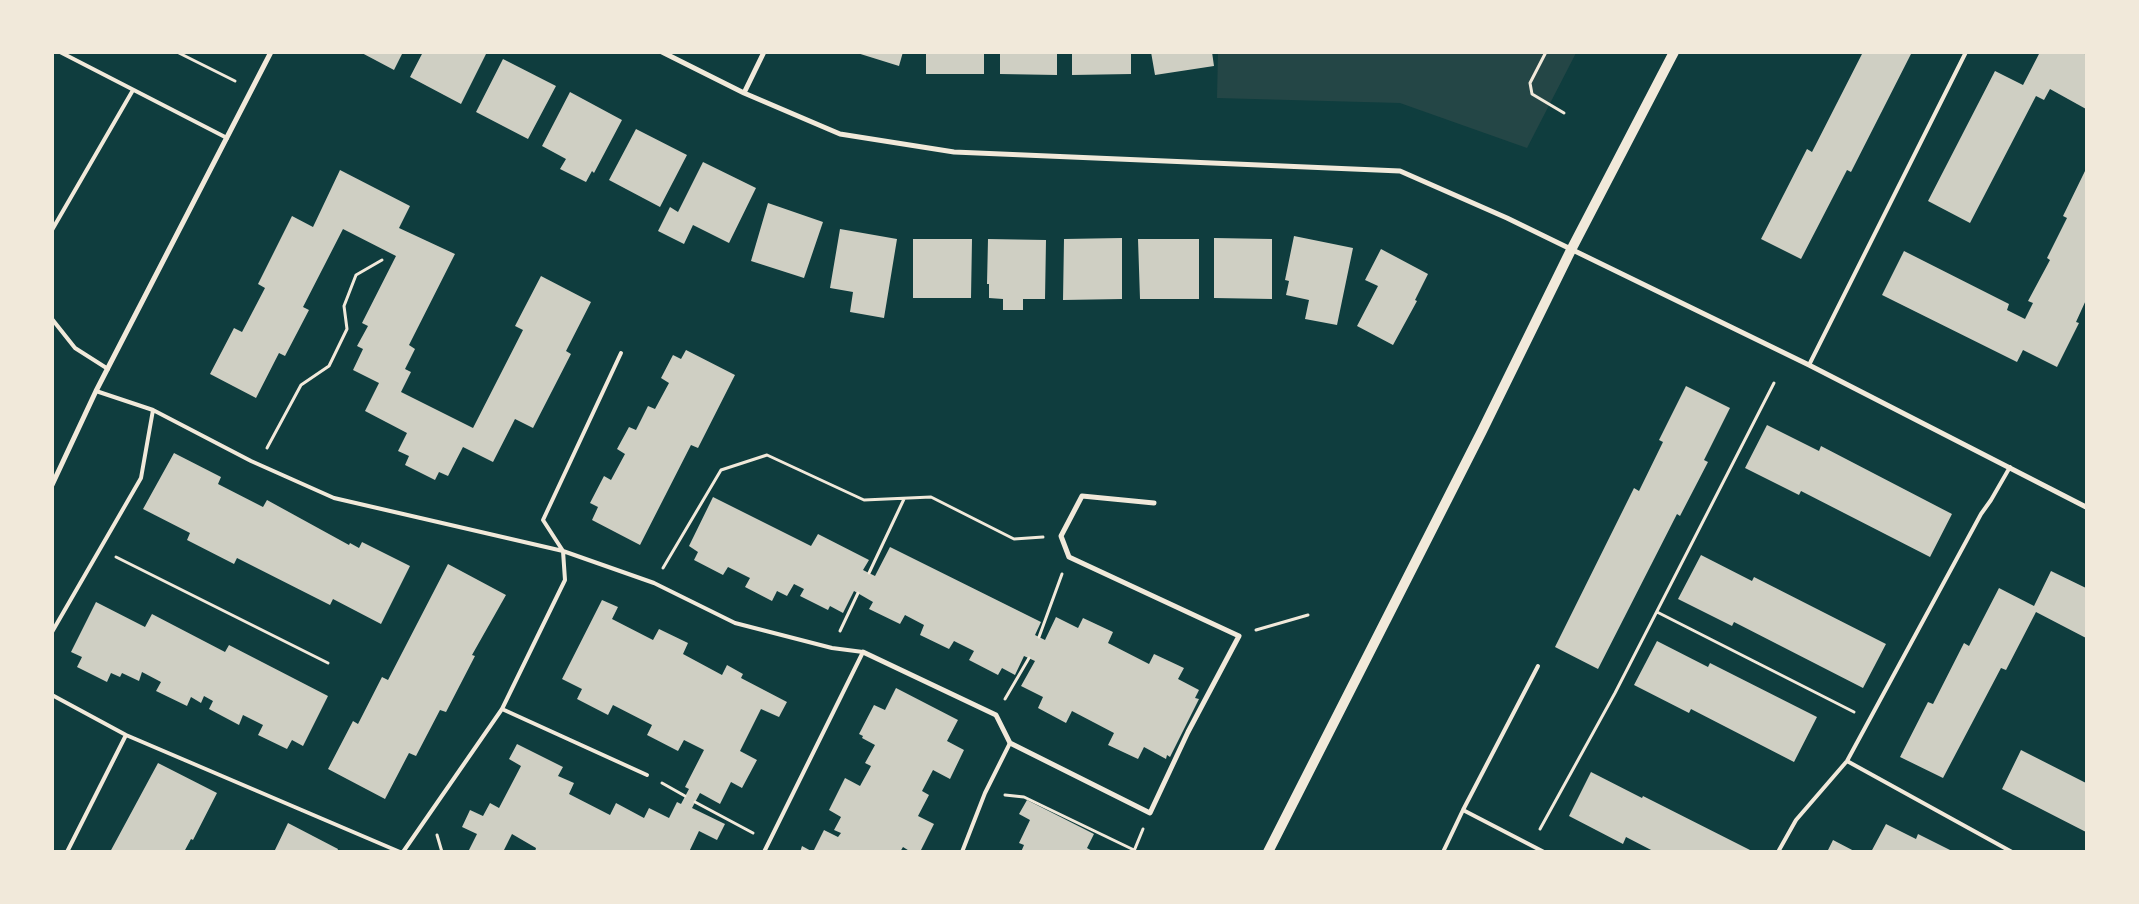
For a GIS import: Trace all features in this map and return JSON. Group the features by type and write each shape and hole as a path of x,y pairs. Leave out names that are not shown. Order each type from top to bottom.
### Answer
{"main road":[{"path":"1268,852 1482,431 1571,250 1674,52"}],"street":[{"path":"52,485 96,391 271,52"},
{"path":"662,52 744,93 840,134 954,152 1400,171 1507,218 1809,365 2086,507"},
{"path":"744,93 764,52"},
{"path":"863,652 996,715 1010,743 1150,813 1188,732 1239,636 1069,557 1061,536 1082,496 1154,502"}],"lane":[{"path":"60,52 226,138"},
{"path":"1809,365 1966,52"},
{"path":"52,230 132,90"},
{"path":"52,319 76,348 108,369"},
{"path":"52,695 126,735 401,852 502,709 565,580 563,551 543,520 621,352"},
{"path":"96,391 153,410 258,464 334,498 563,551 654,583 735,623 832,648 863,652 764,852"},
{"path":"52,632 140,478 153,410"},
{"path":"1778,852 1796,820 1847,761 1981,514 2010,467"},
{"path":"1443,852 1538,666"},
{"path":"502,709 647,775"},
{"path":"67,852 126,735"},
{"path":"962,852 985,793 1010,743"},
{"path":"1847,761 2012,852"},
{"path":"1464,810 1544,852"}],"path":[{"path":"177,52 222,76 252,88"},
{"path":"1546,52 1530,83 1532,94 1564,113"},
{"path":"258,464 301,384 329,366 347,330 344,306 356,275 382,260"},
{"path":"1532,845 1615,693 1774,383"},
{"path":"654,583 721,470 767,455 864,500 931,496 1014,539 1061,536"},
{"path":"869,573 904,499"},
{"path":"101,549 328,663"},
{"path":"1039,637 1069,557"},
{"path":"832,648 858,593"},
{"path":"1656,612 1857,714"},
{"path":"1239,636 1308,615"},
{"path":"996,715 1028,658"},
{"path":"647,775 685,796"},
{"path":"985,793 1024,797 1134,850"},
{"path":"695,802 769,842"}],"shaded area":[{"path":"1218,53 1576,53 1527,148 1400,103 1217,98"}],"building":[{"path":"360,52 403,52 394,70"},
{"path":"423,52 487,52 461,104 410,77"},
{"path":"854,52 903,52 899,66"},
{"path":"926,52 984,52 984,74 926,74"},
{"path":"1000,52 1057,52 1057,75 1000,74"},
{"path":"1072,52 1131,52 1131,74 1072,75"},
{"path":"1151,52 1212,52 1214,66 1155,75"},
{"path":"1863,52 1912,52 1851,172 1847,170 1801,259 1761,239 1807,149 1812,152"},
{"path":"2040,52 2082,52 2086,55 2086,109 2050,89 2044,100 2036,96 1970,223 1928,201 1995,71 2023,85"},
{"path":"503,59 556,86 528,139 476,112"},
{"path":"570,92 622,120 594,173 592,171 586,182 560,169 566,159 542,146"},
{"path":"636,129 687,155 660,207 609,180"},
{"path":"703,162 756,188 729,243 693,225 684,244 658,231 670,207 678,212"},
{"path":"340,170 410,206 399,228 455,254 409,345 415,349 405,369 411,372 401,392 473,428 523,330 515,326 541,276 591,302 566,351 571,354 533,428 515,419 493,462 463,447 448,476 439,472 435,480 405,465 409,456 398,451 407,433 365,411 379,383 353,370 363,349 357,346 368,326 362,323 396,256 343,229 303,307 309,310 285,356 279,353 256,398 210,374 234,328 242,332 265,288 258,284 292,216 313,227"},
{"path":"2085,171 2086,300 2076,322 2079,323 2057,367 2023,350 2017,362 1882,295 1904,251 2009,304 2007,310 2025,319 2033,303 2028,301 2050,260 2047,258 2067,218 2063,216"},
{"path":"768,203 823,222 804,278 751,261"},
{"path":"840,229 897,239 884,318 850,312 853,292 830,288"},
{"path":"1294,236 1353,248 1337,325 1305,319 1309,300 1286,295 1289,281 1285,280"},
{"path":"1122,238 1122,299 1063,300 1064,239"},
{"path":"1214,238 1272,239 1272,299 1214,298"},
{"path":"913,239 972,239 971,298 913,298"},
{"path":"988,239 1046,240 1045,299 1023,299 1023,310 1003,310 1003,299 989,298 989,284 987,284"},
{"path":"1138,239 1199,239 1199,299 1140,299"},
{"path":"1381,249 1428,274 1415,300 1417,301 1393,345 1357,326 1378,286 1365,280"},
{"path":"686,350 735,375 698,448 691,445 640,545 592,520 598,507 590,503 604,476 611,480 625,454 617,449 629,427 636,430 648,406 655,409 669,383 661,378 673,355 681,359"},
{"path":"1686,386 1730,408 1704,460 1708,462 1680,516 1677,514 1598,669 1555,647 1634,488 1639,491 1663,442 1659,440"},
{"path":"1767,425 1819,451 1821,446 1952,514 1930,557 1801,491 1799,495 1745,468"},
{"path":"174,453 221,477 218,484 263,507 267,500 349,545 350,543 359,548 362,542 410,566 381,624 333,599 330,605 237,558 234,564 187,540 190,533 143,509"},
{"path":"713,497 811,546 818,534 869,560 863,570 875,576 890,547 1041,622 1035,635 1045,640 1056,617 1078,628 1083,618 1113,632 1108,643 1149,664 1154,654 1184,668 1178,679 1199,690 1195,698 1199,699 1170,757 1167,755 1166,759 1144,747 1138,759 1108,745 1114,733 1072,711 1066,723 1038,708 1043,697 1021,686 1035,661 1024,656 1015,675 1002,668 998,675 969,660 974,651 954,641 949,649 920,635 924,625 905,615 900,624 869,609 873,602 854,591 843,613 830,606 828,610 800,596 804,589 794,584 787,596 777,591 772,601 745,587 750,578 728,567 723,575 694,560 698,552 689,546"},
{"path":"1701,555 1752,581 1754,577 1886,644 1863,688 1734,622 1732,626 1678,599"},
{"path":"448,564 506,595 472,655 475,656 446,712 440,710 416,756 409,753 385,799 328,769 353,721 358,724 382,677 388,680"},
{"path":"2051,571 2086,588 2086,638 2036,612 2006,670 2001,668 1943,778 1900,757 1928,702 1933,704 1964,643 1969,646 1999,588 2034,606"},
{"path":"602,600 618,607 612,619 653,640 659,629 688,643 683,654 722,675 727,665 743,674 741,678 787,702 779,717 761,709 740,751 757,760 742,788 731,782 720,804 700,793 692,808 725,824 717,840 699,831 689,852 535,852 536,848 512,834 503,852 468,852 477,834 462,827 470,810 483,816 490,803 499,808 521,766 509,759 517,744 563,767 558,776 574,783 569,794 610,815 616,803 644,818 649,808 669,818 677,802 681,804 689,789 685,787 704,750 684,740 678,751 647,735 652,725 613,705 608,715 577,699 582,689 562,679"},
{"path":"96,602 145,627 152,614 225,652 229,645 328,696 303,746 292,740 287,749 258,735 263,725 243,715 239,725 209,709 213,701 204,696 201,703 191,697 187,706 156,691 161,682 142,672 139,681 122,673 120,677 111,673 107,682 77,667 82,657 71,652"},
{"path":"1657,641 1708,667 1710,663 1817,717 1794,762 1691,709 1689,713 1634,685"},
{"path":"896,688 958,720 947,741 964,750 950,779 933,770 922,791 929,795 918,816 934,824 920,852 911,852 903,847 900,852 813,852 824,830 838,837 841,833 834,830 841,817 829,810 845,778 860,786 871,766 865,763 875,745 862,738 863,736 859,734 874,705 885,710"},
{"path":"2021,750 2086,783 2086,832 2002,789"},
{"path":"158,763 217,793 193,840 191,839 184,852 110,852"},
{"path":"1591,772 1750,850 1749,852 1655,852 1626,837 1623,844 1569,816"},
{"path":"1027,800 1094,834 1087,848 1094,852 1021,852 1024,845 1019,843 1030,820 1019,814"},
{"path":"288,823 338,849 337,852 274,852"},
{"path":"1886,824 1916,839 1918,834 1954,852 1871,852"},
{"path":"1833,840 1856,852 1827,852"},
{"path":"802,846 813,852 800,852"}]}
